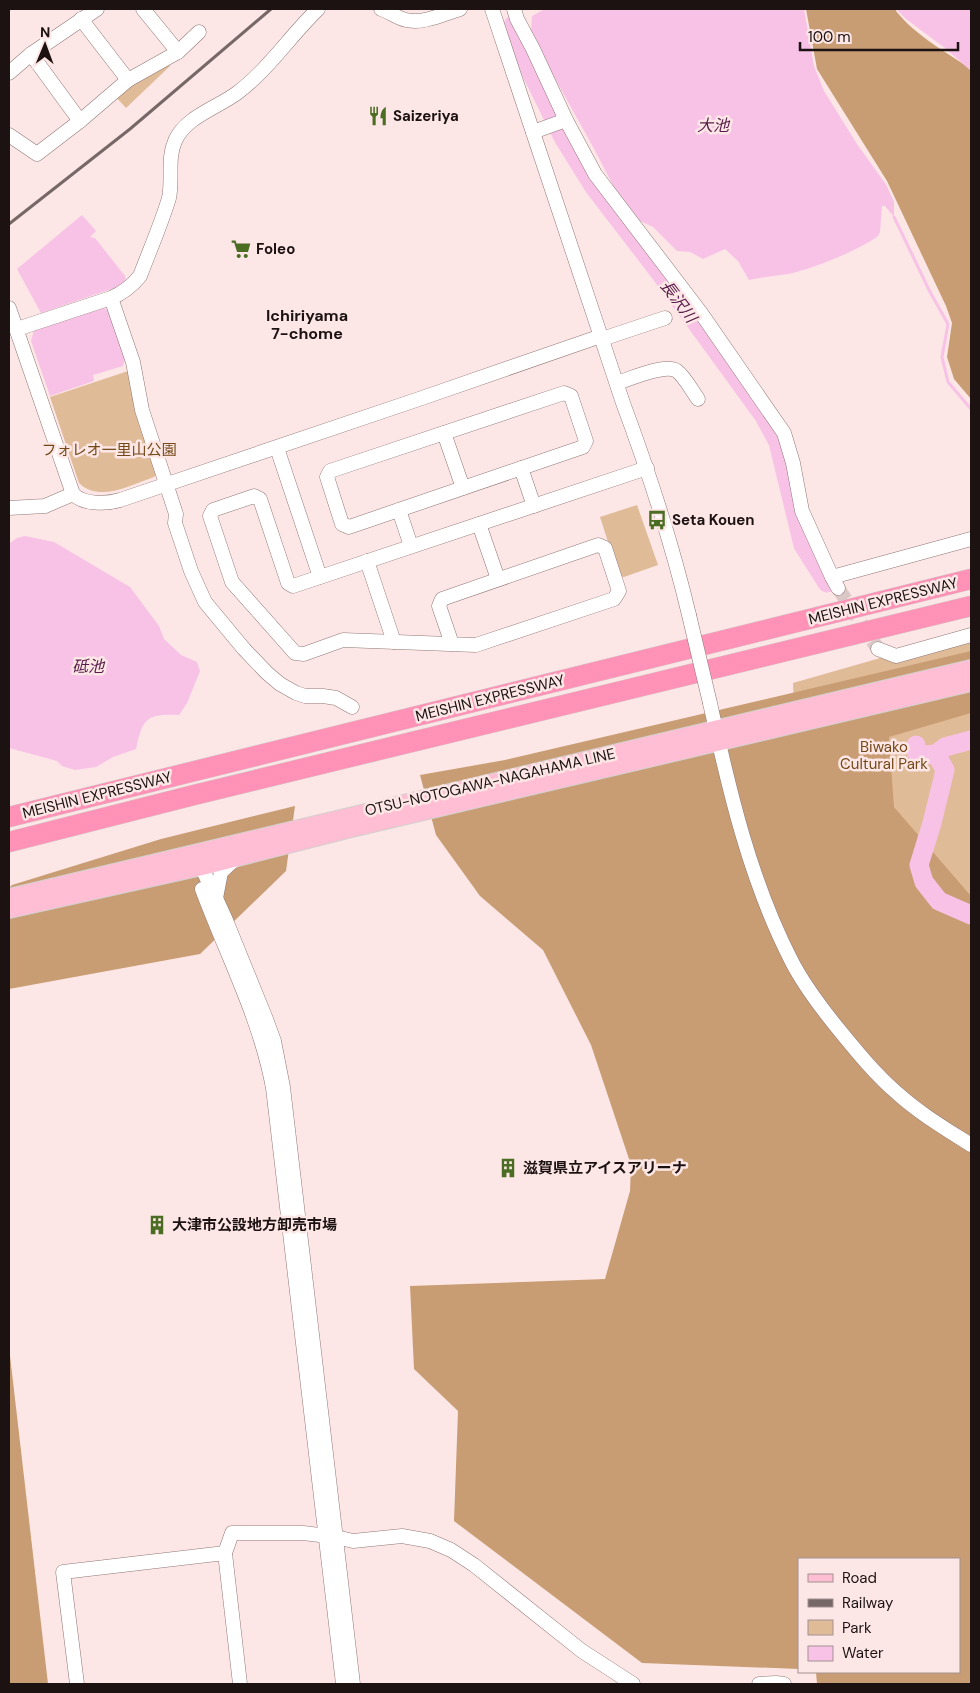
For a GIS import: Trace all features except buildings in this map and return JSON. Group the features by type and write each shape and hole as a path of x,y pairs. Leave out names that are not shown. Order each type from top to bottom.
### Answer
{"highway":[{"name":"MEISHIN EXPRESSWAY","path":"9,817 971,579"},
{"name":"MEISHIN EXPRESSWAY","path":"9,842 194,795 971,606"},
{"path":"9,853 194,795"}],"main road":[{"name":"OTSU-NOTOGAWA-NAGAHAMA LINE","path":"9,897 197,862 238,857 717,736 971,668"},
{"name":"OTSU-NOTOGAWA-NAGAHAMA LINE","path":"9,910 197,862 717,736 971,683"}],"street":[{"path":"9,73 31,54 97,9"},
{"path":"143,9 178,52"},
{"path":"17,329 110,298 122,293 133,285 140,276 168,198 171,155 178,134 188,123 223,102 250,82 318,9"},
{"path":"381,9 399,18 416,21 430,19 460,9"},
{"path":"492,9 601,337 647,468 668,536 717,736 763,898 792,961 814,997 852,1046 879,1077 898,1095 971,1146"},
{"path":"514,9 565,120 595,174 701,313 784,433 793,464 802,511 835,583 971,539"},
{"path":"81,19 128,80"},
{"path":"9,135 36,154 80,121 128,80 178,52 199,32"},
{"path":"31,54 80,121"},
{"path":"533,132 565,120"},
{"path":"110,298 133,362 142,410 176,514 175,523 191,571 205,602 244,649 267,674 280,684 305,696 336,698 352,707"},
{"path":"9,308 72,494 81,500 113,502 601,337 665,318"},
{"path":"617,383 664,368 672,368 679,372 698,399"},
{"path":"564,393 568,394 571,396 586,441 583,447 521,468 349,526 342,524 327,477 330,472 564,393"},
{"path":"444,433 462,488"},
{"path":"277,448 320,577"},
{"path":"521,468 534,506"},
{"path":"452,644 439,606 442,599 598,545 605,548 619,591 614,599 476,645 343,640 304,654 295,653 229,577 210,516 213,510 254,496 260,499 288,583 293,586 647,468"},
{"path":"9,508 46,506 72,494"},
{"path":"399,510 412,546"},
{"path":"479,524 498,579"},
{"path":"367,561 394,642"},
{"path":"878,648 896,656 971,635"},
{"path":"216,899 221,872 238,857"},
{"path":"197,862 216,899 266,1019 274,1041 281,1073 330,1536 343,1684"},
{"path":"197,862 254,1018 268,1062 273,1088 330,1536 353,1684"},
{"path":"240,1684 225,1553 232,1532 303,1533 354,1541 402,1536 430,1541 451,1550 474,1565 582,1651 633,1684"},
{"path":"77,1684 63,1572 225,1553"},
{"path":"759,1684 776,1682 784,1684"}],"green space":[{"path":"806,9 897,9 896,11 904,20 922,36 971,69 971,399 954,379 947,357 952,323 946,306 887,181 817,69"},
{"path":"167,61 170,66 126,108 115,96"},
{"name":"フォレオ一里山公園","path":"131,370 158,473 154,477 125,488 96,492 87,489 79,483 50,397"},
{"path":"637,505 658,565 624,577 619,576 600,517"},
{"name":"Biwako Cultural Park","path":"971,632 971,1032 799,839 793,683"},
{"path":"971,651 971,713 889,737 894,807 971,896 971,1684 817,1684 816,1673 960,1673 960,1558 798,1558 798,1669 642,1663 454,1521 458,1411 414,1369 410,1286 605,1279 630,1191 631,1165 591,1045 543,950 480,896 436,835 420,775 505,760"},
{"path":"295,806 286,871 200,954 9,989 9,888 12,885 161,839"},
{"path":"9,1347 48,1684 9,1684"}],"water":[{"name":"大池","path":"804,9 814,66 824,91 857,144 887,186 894,202 894,217 885,206 882,206 878,236 859,248 834,259 788,274 749,280 738,261 725,249 703,259 690,252 677,251 653,227 636,219 617,193 534,41 531,31 532,16 543,10"},
{"path":"898,9 971,9 971,71 945,48 906,19"},
{"path":"82,215 96,231 90,237 95,238 125,276 126,281 117,287 41,313 17,269"},
{"path":"103,307 110,312 125,359 123,366 93,375 94,381 50,396 31,341 34,330"},
{"name":"砥池","path":"25,536 54,542 130,587 159,626 164,639 181,655 197,662 200,671 187,703 179,715 159,716 148,720 141,730 136,749 113,757 96,767 75,770 62,766 57,761 9,748 9,549 10,543 17,538"}],"waterway":[{"name":"長沢川","path":"513,25 531,72 564,139 594,187 660,273 764,416 778,442 803,545 827,583"},
{"path":"894,217 930,292 948,324 942,357 948,382 971,409"},
{"path":"936,754 945,747 971,740"},
{"path":"916,745 916,752 926,755 936,754 945,770 919,865 924,882 939,901 971,915"}],"tunnel":[{"path":"838,588 878,649"}],"railway":[{"path":"9,224 130,129 271,9"}],"place":[{"name":"Saizeriya","path":"378,116"},
{"name":"Foleo","path":"241,249"},
{"name":"Seta Kouen","path":"657,520"},
{"name":"滋賀県立アイスアリーナ","path":"508,1168"},
{"name":"大津市公設地方卸売市場","path":"157,1225"}],"district":[{"name":"Ichiriyama 7-chome","path":"307,324"}]}
